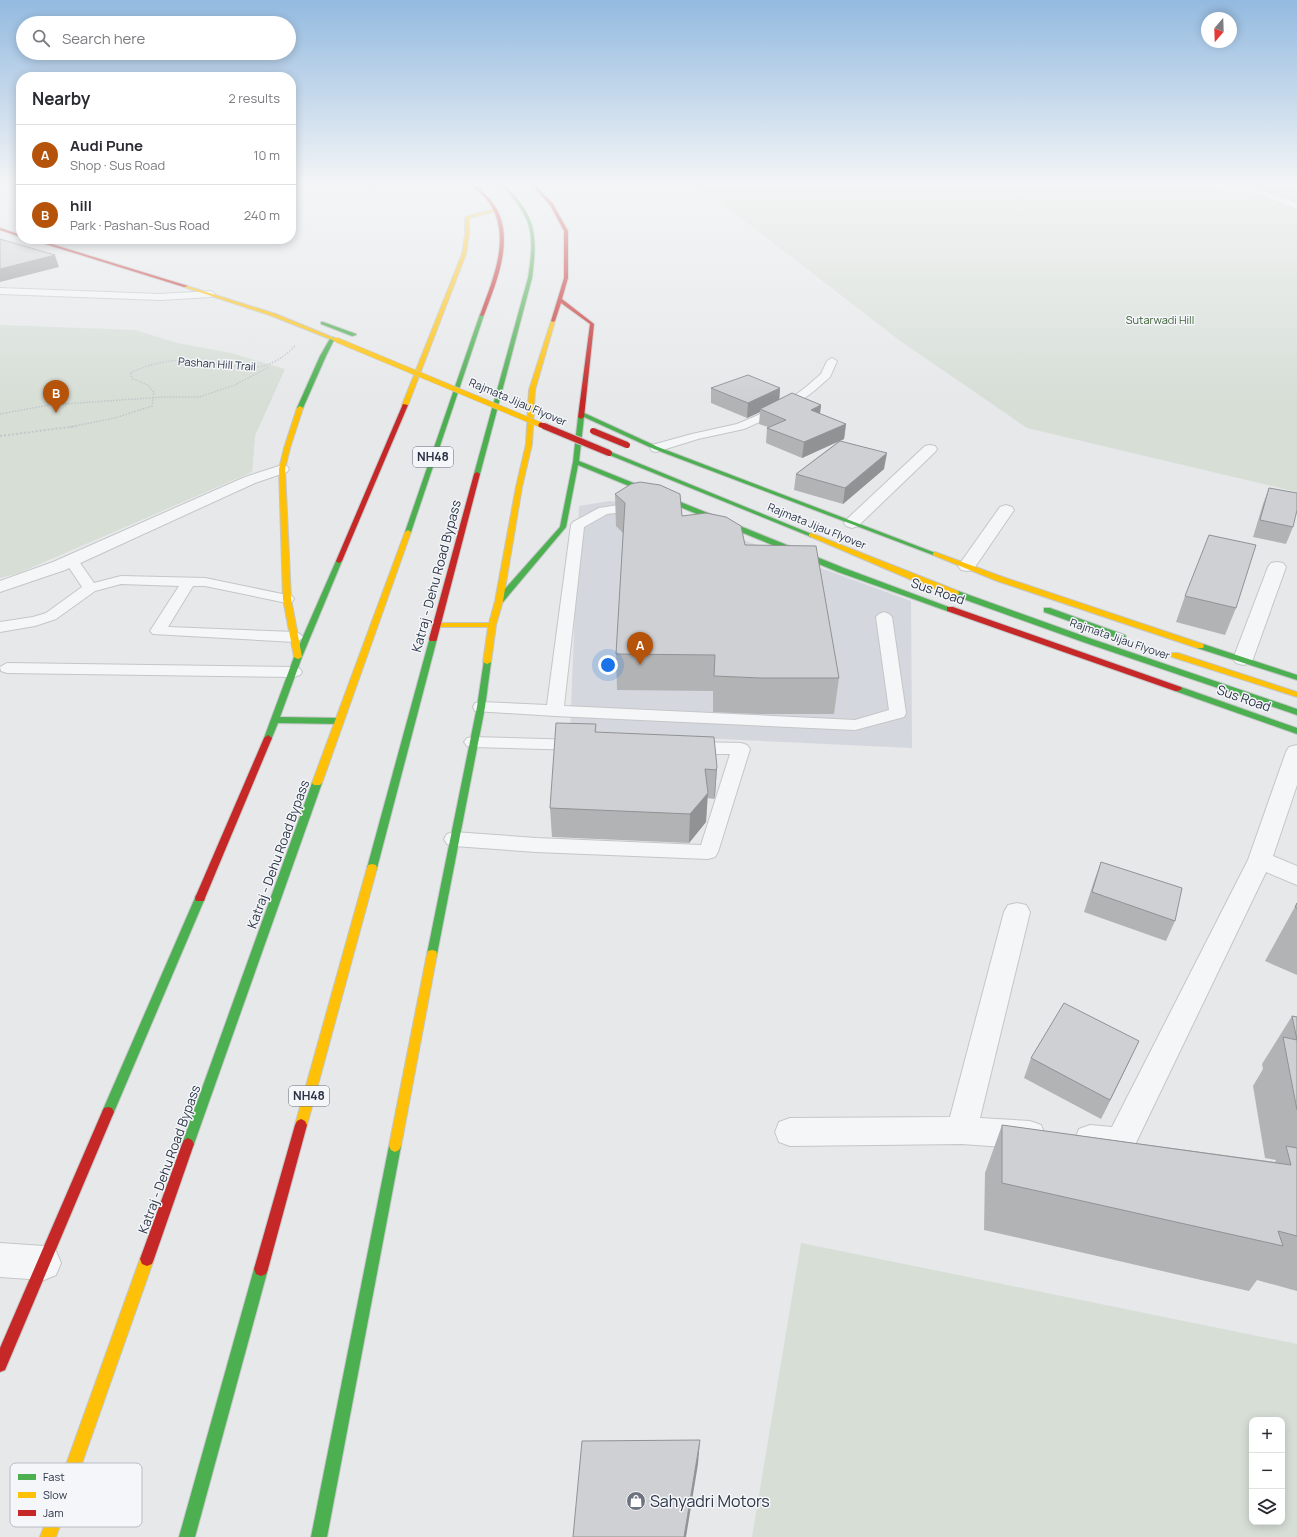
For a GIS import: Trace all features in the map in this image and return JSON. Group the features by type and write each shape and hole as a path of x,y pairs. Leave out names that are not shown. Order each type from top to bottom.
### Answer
{"main road":[{"name":"Rajmata Jijau Flyover","path":"86,256 274,315 917,579 1086,640 1297,712"},
{"path":"118,256 186,276"},
{"path":"0,1365 276,720 296,664 402,412 456,278 463,256"},
{"name":"Katraj - Dehu Road Bypass","path":"74,1463 339,721 388,589 501,256"},
{"name":"Katraj - Dehu Road Bypass","path":"187,1537 400,767 436,625 530,278 534,256"},
{"path":"319,1537 454,839 481,707 492,625 499,601 519,487 529,444 532,390 566,278 566,256"},
{"path":"499,601 563,527 576,462 592,324 560,300"},
{"path":"317,320 358,336"},
{"path":"296,664 295,637 287,599 282,469 287,448 304,396 323,356 335,339"},
{"path":"413,359 428,365"},
{"name":"Rajmata Jijau Flyover","path":"450,374 472,382"},
{"name":"Rajmata Jijau Flyover","path":"487,388 509,397"},
{"name":"Rajmata Jijau Flyover","path":"524,403 538,409"},
{"path":"582,414 656,448 967,566 1297,678"},
{"name":"Rajmata Jijau Flyover","path":"568,421 700,475"},
{"name":"Sus Road","path":"576,462 841,570 1297,730"},
{"name":"Rajmata Jijau Flyover","path":"1041,607 1129,639"},
{"path":"436,625 492,625"},
{"name":"Rajmata Jijau Flyover","path":"1166,651 1297,696"},
{"path":"276,720 339,721"},
{"name":"Katraj - Dehu Road Bypass","path":"48,1537 52,1527"}],"street":[{"path":"852,523 930,449"},
{"path":"0,587 71,560 250,480 282,469"},
{"path":"967,566 1006,510"},
{"path":"1243,660 1277,567"},
{"path":"1121,1141 1260,860 1297,752"},
{"path":"1260,860 1297,876"},
{"path":"962,1130 1017,912"},
{"path":"790,1132 962,1130 1121,1141 1150,1148"},
{"path":"0,1260 44,1263"}],"lane":[{"path":"0,291 160,297 211,294"},
{"path":"656,448 696,436 709,435 740,427 760,418 794,401 810,389 826,375 832,361"},
{"path":"555,710 578,524 604,511 632,507 655,511"},
{"path":"71,560 90,588"},
{"path":"0,627 35,621 51,616 90,588 121,580 205,582 287,599"},
{"path":"189,581 158,631 295,637"},
{"path":"481,707 855,725 898,713 884,618"},
{"path":"131,659 296,664"},
{"path":"7,668 296,664"},
{"path":"473,742 597,746"},
{"path":"454,839 536,845 708,852 741,749 677,747"}],"path":[{"name":"Pashan Hill Trail","path":"273,365 255,368 216,362 177,361 163,362 142,367 130,373 134,379 148,385 154,393 154,398 199,397 235,385 273,365 289,354 296,345"},
{"path":"0,414 49,405 154,398 152,406 130,415 80,426 0,436"}],"shaded area":[{"path":"610,501 644,505 664,511 911,601 912,748 570,732 579,506"}],"green space":[{"name":"Sutarwadi Hill","path":"790,256 1297,256 1297,492 1027,428 899,340"},
{"path":"0,325 135,330 177,343 231,353 285,369 255,436 252,472 19,573 0,578"},
{"path":"801,1243 1297,1344 1297,1537 752,1537"}],"building":[{"path":"0,256 52,256 0,269"},
{"path":"748,375 780,388 748,403 711,388"},
{"path":"792,393 821,405 811,410 846,424 804,442 767,428 786,420 760,409"},
{"path":"840,441 887,453 845,488 796,474"},
{"path":"640,482 660,485 680,494 682,516 706,513 726,517 741,526 745,545 816,546 839,678 761,678 714,676 715,655 616,654 625,503 615,494 631,484"},
{"path":"1269,488 1297,493 1297,510 1293,527 1260,520"},
{"path":"1209,535 1256,545 1236,608 1185,596"},
{"path":"556,723 596,724 595,732 714,737 717,767 716,770 705,769 708,793 690,814 550,808"},
{"path":"1101,862 1182,888 1175,921 1092,892"},
{"path":"1064,1003 1139,1041 1110,1100 1031,1058"},
{"path":"1292,1016 1297,1017 1297,1040"},
{"path":"1283,1037 1297,1040 1297,1110"},
{"path":"1002,1125 1291,1165 1286,1146 1297,1148 1297,1236 1278,1231 1283,1246 1002,1183"},
{"name":"Sahyadri Motors","path":"700,1440 684,1537 573,1537 582,1441"}],"traffic: fast":[{"path":"477,474 530,278 533,256"},
{"path":"408,532 482,315"},
{"path":"323,323 354,335"},
{"path":"300,408 323,356 333,338"},
{"path":"582,414 656,448 935,554"},
{"path":"500,600 563,527 576,462 581,417"},
{"path":"609,453 811,535"},
{"path":"576,462 841,570 950,609"},
{"path":"268,738 298,657 339,561"},
{"path":"955,593 1086,640 1297,712"},
{"path":"1047,610 1122,637"},
{"path":"372,868 433,639"},
{"path":"1200,646 1297,678"},
{"path":"432,954 481,707 487,662"},
{"path":"1178,689 1297,731"},
{"path":"276,720 339,721"},
{"path":"188,1144 317,783"},
{"path":"108,1112 200,898"},
{"path":"319,1537 395,1146"},
{"path":"187,1537 261,1269"}],"traffic: slow":[{"path":"405,405 463,256"},
{"path":"186,286 274,315 337,340"},
{"path":"487,662 492,625 499,601 519,487 529,444 532,390 553,321"},
{"path":"337,340 541,425"},
{"path":"298,657 287,599 282,469 300,408"},
{"path":"317,783 408,532"},
{"path":"811,535 917,579 955,593"},
{"path":"935,554 1000,579 1200,646"},
{"path":"436,625 492,625"},
{"path":"1175,655 1297,695"},
{"path":"301,1125 372,868"},
{"path":"395,1146 432,954"},
{"path":"74,1463 147,1259"},
{"path":"48,1537 52,1527"}],"traffic: jam":[{"path":"86,256 186,286"},
{"path":"482,315 492,288 500,256"},
{"path":"553,321 566,278 566,256"},
{"path":"560,300 592,324 581,417"},
{"path":"339,561 405,405"},
{"path":"541,425 609,453"},
{"path":"593,431 627,445"},
{"path":"433,639 477,474"},
{"path":"950,609 1178,689"},
{"path":"200,898 268,738"},
{"path":"0,1365 108,1112"},
{"path":"261,1269 301,1125"},
{"path":"147,1259 188,1144"}],"place":[{"name":"hill","path":"56,413"},
{"name":"Audi Pune","path":"640,665"},
{"name":"Sahyadri Motors","path":"636,1501"}]}
